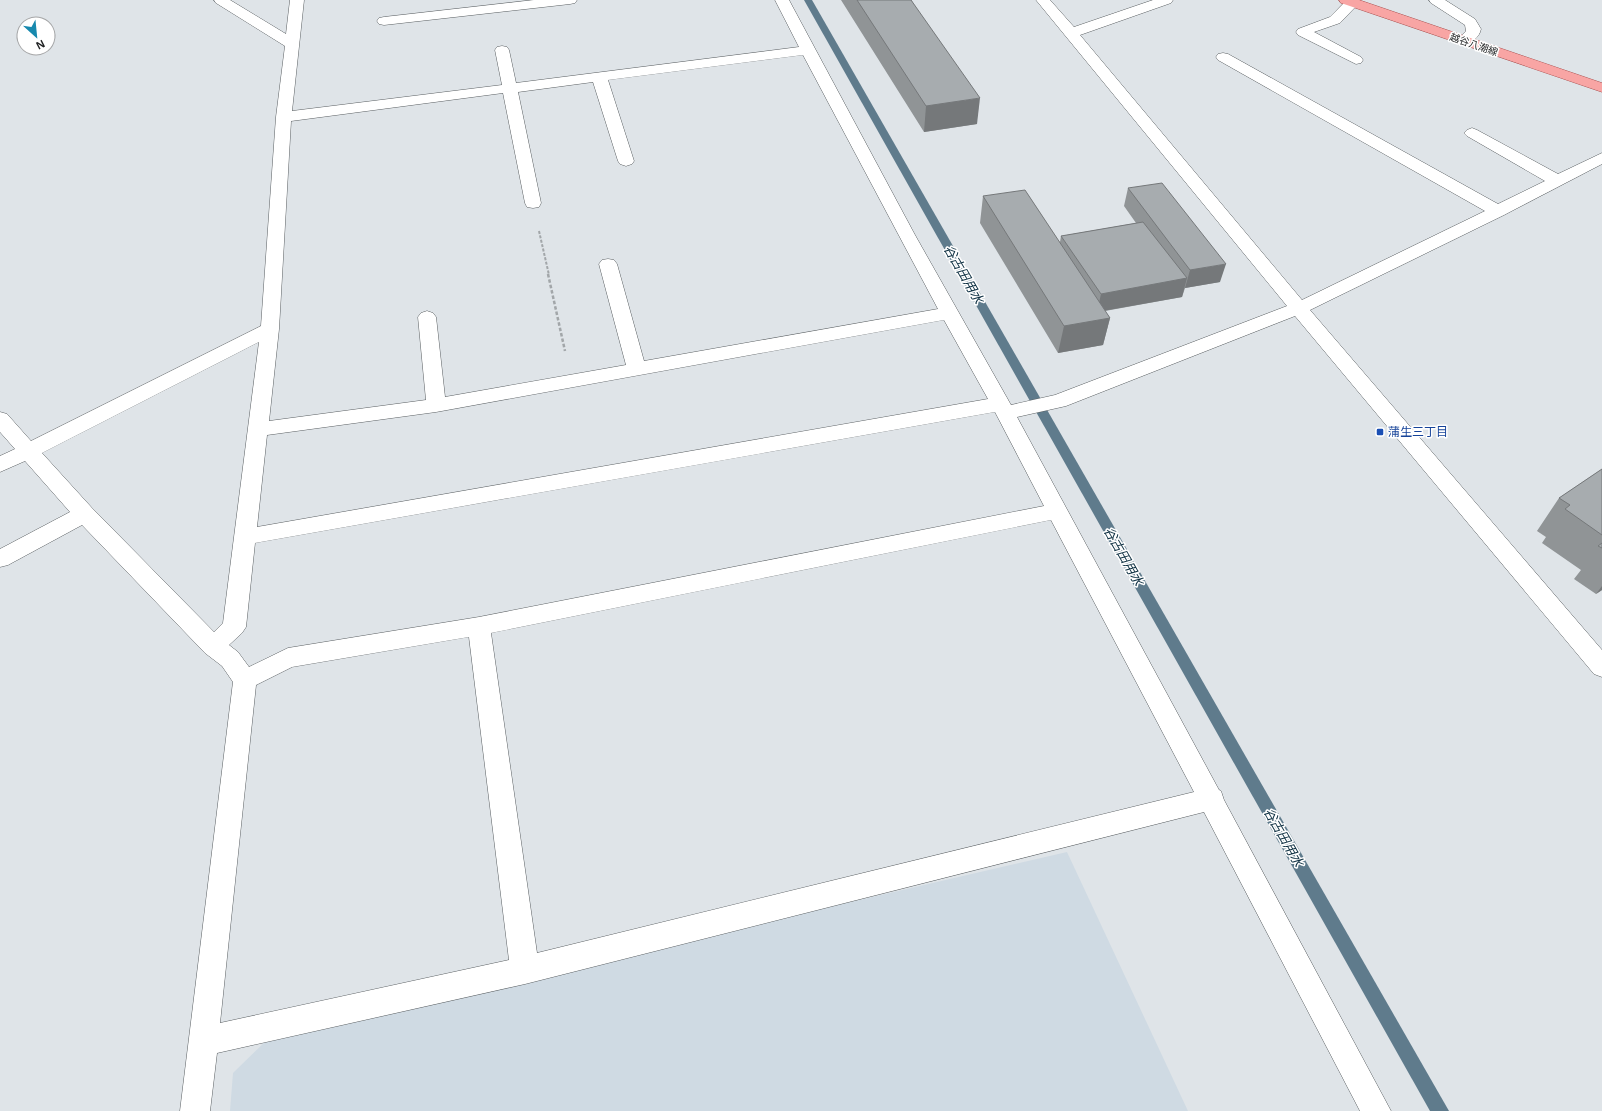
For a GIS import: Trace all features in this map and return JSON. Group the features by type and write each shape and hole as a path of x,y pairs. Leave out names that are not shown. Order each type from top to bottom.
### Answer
{"main road":[{"name":"越谷八潮線","path":"1350,1 1602,88"}],"street":[{"path":"221,0 292,44"},
{"path":"213,646 234,627 246,537 270,329 284,116 297,0"},
{"path":"384,21 570,0"},
{"path":"782,0 1212,799 1376,1111"},
{"path":"1044,0 1299,308 1602,667"},
{"path":"1071,33 1166,0"},
{"path":"1436,0 1470,22 1474,29 1472,33 1464,40"},
{"path":"1350,1 1334,20 1303,32 1356,60"},
{"path":"502,50 511,88 533,203"},
{"path":"284,116 808,50"},
{"path":"1223,57 1498,211"},
{"path":"599,76 626,161"},
{"path":"1472,133 1558,181"},
{"path":"246,537 1002,408 1059,401 1299,308 1498,211 1602,158"},
{"path":"608,264 637,369"},
{"path":"258,430 436,405 950,313"},
{"path":"427,317 436,405"},
{"path":"0,465 270,329"},
{"path":"0,419 84,514 213,646 230,659 245,680 196,1111"},
{"path":"245,680 288,658 479,626 1056,511"},
{"path":"0,559 84,514"},
{"path":"479,626 525,970"},
{"path":"203,1041 525,970 1212,799"}],"path":[{"path":"533,203 572,381"}],"shaded area":[{"path":"1067,852 1188,1111 230,1111 233,1073 271,1036"}],"building":[{"path":"857,0 911,0 980,98 926,106"},
{"path":"1162,183 1226,264 1190,270 1128,188"},
{"path":"1025,190 1110,318 1064,326 983,196"},
{"path":"1143,222 1187,278 1101,294 1061,236"},
{"path":"1602,469 1602,535 1565,509 1570,505 1559,498"}],"waterway":[{"name":"谷古田用水","path":"808,0 1440,1111"}],"place":[{"name":"蒲生三丁目","path":"1380,432"}]}
